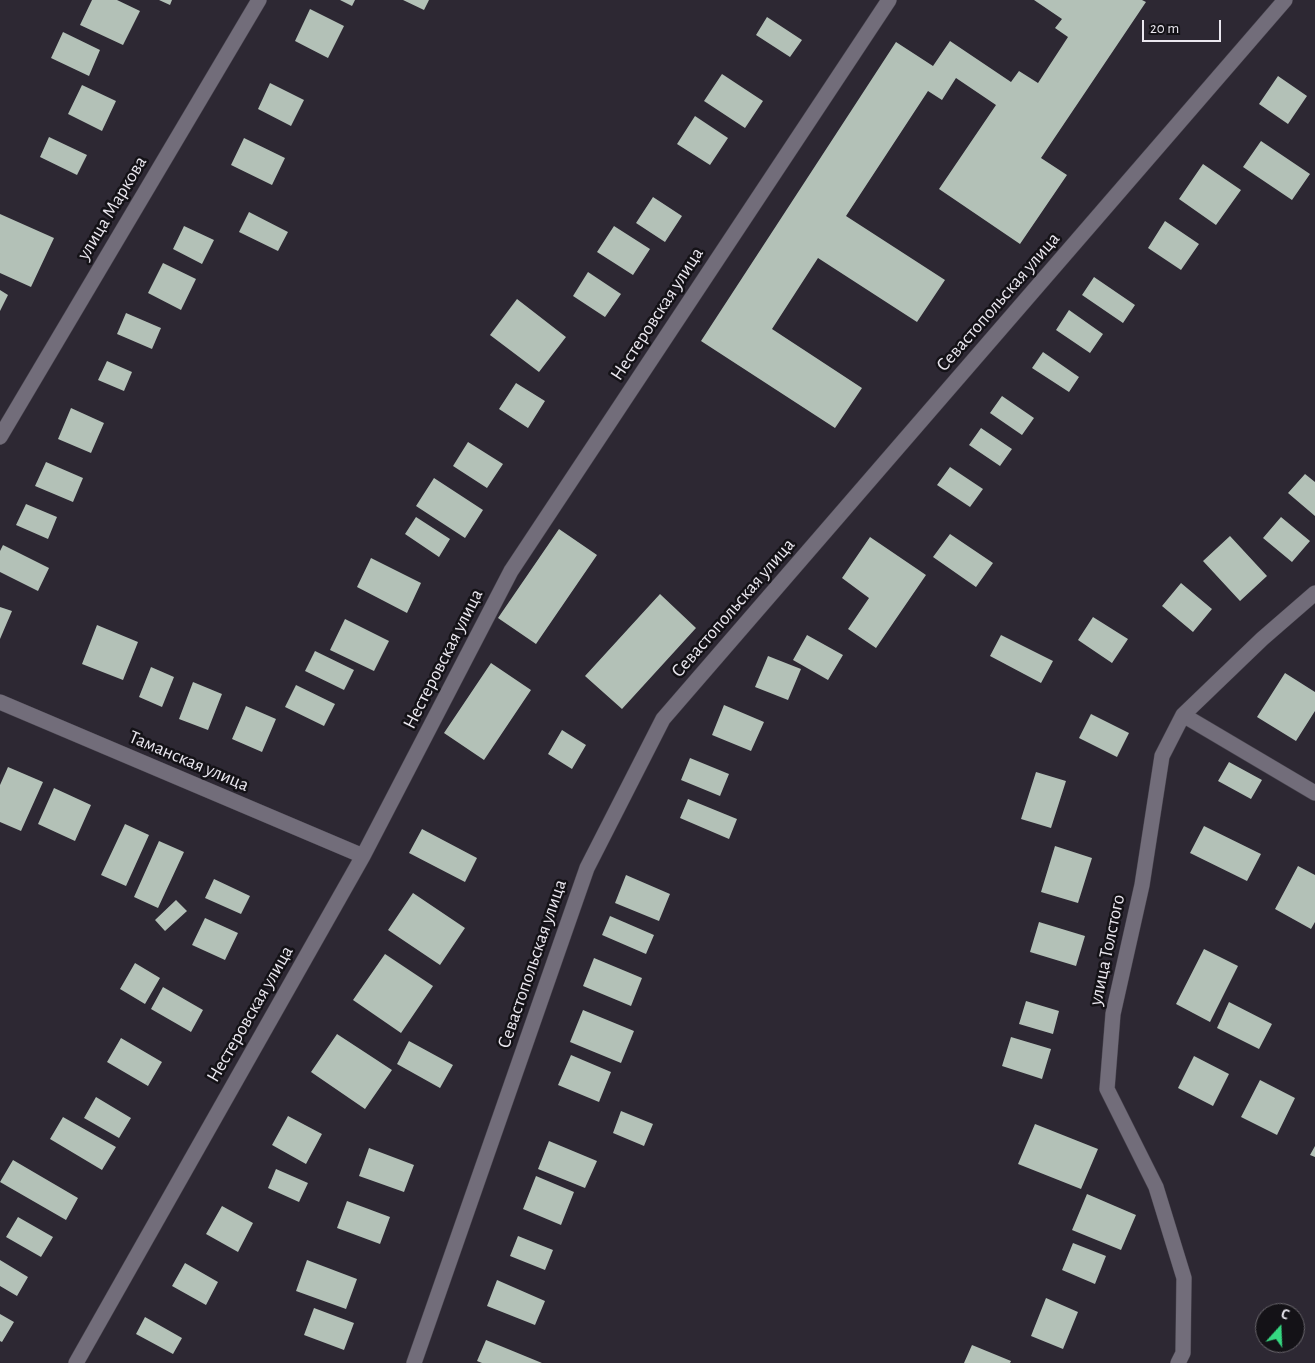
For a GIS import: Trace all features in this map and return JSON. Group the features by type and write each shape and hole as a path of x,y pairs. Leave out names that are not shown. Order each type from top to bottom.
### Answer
{"street":[{"name":"улица Маркова","path":"0,437 259,0"},
{"name":"Нестеровская улица","path":"76,1363 363,856 511,571 889,0"},
{"name":"Севастопольская улица","path":"414,1363 587,868 664,719 1285,0"},
{"name":"улица Толстого","path":"1178,1363 1183,1353 1184,1278 1156,1187 1107,1089 1113,1014 1142,885 1162,756 1183,715 1262,639 1315,593"},
{"name":"Таманская улица","path":"0,702 363,856"},
{"path":"1183,715 1315,793"}],"building":[{"path":"92,0 117,0 140,11 123,45 80,25"},
{"path":"159,0 172,0 170,5"},
{"path":"340,0 355,0 352,6"},
{"path":"403,0 429,0 424,10"},
{"path":"1034,0 1142,0 1146,2 1041,158 1067,175 1020,244 939,189 996,105 956,78 942,100 928,91 846,216 945,280 917,322 818,258 772,329 862,388 835,428 701,341 896,42 933,66 950,41 1011,82 1019,71 1038,83 1068,37 1055,28 1062,19"},
{"path":"310,9 344,26 328,58 295,41"},
{"path":"767,17 802,40 790,57 756,35"},
{"path":"63,32 100,50 89,76 51,58"},
{"path":"722,74 763,101 745,128 704,101"},
{"path":"1278,76 1307,96 1288,124 1259,104"},
{"path":"270,83 304,100 291,126 258,109"},
{"path":"82,85 116,101 102,131 68,114"},
{"path":"695,116 728,138 710,165 677,144"},
{"path":"49,137 87,155 77,175 40,157"},
{"path":"244,138 285,158 272,185 231,165"},
{"path":"1261,141 1310,174 1292,200 1243,167"},
{"path":"1203,164 1241,190 1216,225 1179,199"},
{"path":"653,197 682,216 665,242 636,223"},
{"path":"249,212 288,232 278,251 239,232"},
{"path":"0,214 54,238 31,287 0,273"},
{"path":"1165,221 1199,244 1181,270 1148,248"},
{"path":"184,226 214,240 202,264 173,249"},
{"path":"614,226 650,249 633,275 597,252"},
{"path":"163,263 196,279 181,310 148,293"},
{"path":"588,272 621,294 605,317 573,296"},
{"path":"1094,277 1135,305 1123,323 1082,295"},
{"path":"0,290 8,295 0,311"},
{"path":"517,299 566,337 539,372 490,335"},
{"path":"1069,310 1103,334 1090,353 1056,330"},
{"path":"126,313 161,328 152,349 117,334"},
{"path":"1043,352 1079,377 1069,392 1032,368"},
{"path":"107,361 132,372 124,391 98,380"},
{"path":"516,383 545,401 528,428 499,409"},
{"path":"1002,396 1034,418 1022,435 990,413"},
{"path":"71,408 104,423 91,453 58,439"},
{"path":"981,428 1012,449 1000,466 969,445"},
{"path":"468,442 503,464 487,488 453,466"},
{"path":"46,462 83,478 73,502 35,486"},
{"path":"950,467 983,489 970,507 937,485"},
{"path":"1305,474 1315,482 1315,516 1288,493"},
{"path":"434,478 483,510 465,538 416,506"},
{"path":"26,504 57,517 48,539 16,525"},
{"path":"416,517 450,539 439,557 405,534"},
{"path":"1281,517 1310,541 1292,562 1263,538"},
{"path":"559,529 597,555 536,644 498,618"},
{"path":"950,534 993,563 976,587 933,557"},
{"path":"1230,536 1267,576 1240,601 1203,561"},
{"path":"870,537 926,575 876,648 848,629 869,598 842,578"},
{"path":"3,545 49,568 38,591 0,572 0,551"},
{"path":"371,558 421,583 407,613 357,587"},
{"path":"1181,583 1212,609 1193,632 1162,606"},
{"path":"660,594 696,628 622,709 585,676"},
{"path":"0,607 12,611 0,639"},
{"path":"1093,617 1128,639 1112,663 1078,640"},
{"path":"345,619 389,641 374,671 330,650"},
{"path":"97,625 138,642 123,680 82,664"},
{"path":"807,635 843,655 828,680 793,660"},
{"path":"1001,635 1053,661 1041,683 990,656"},
{"path":"315,651 354,670 344,690 305,671"},
{"path":"768,656 801,669 788,700 755,687"},
{"path":"491,663 531,690 484,760 444,733"},
{"path":"151,667 174,677 162,707 139,697"},
{"path":"1285,673 1315,692 1315,711 1296,741 1257,717"},
{"path":"193,682 222,694 208,730 179,719"},
{"path":"296,685 335,704 324,726 285,707"},
{"path":"724,705 764,722 751,751 712,735"},
{"path":"246,706 276,719 262,752 232,739"},
{"path":"1091,714 1129,733 1117,757 1079,738"},
{"path":"562,730 586,745 572,769 548,754"},
{"path":"690,758 729,774 720,796 681,780"},
{"path":"1229,762 1262,780 1251,799 1218,781"},
{"path":"8,767 43,782 21,831 0,822 0,785"},
{"path":"1036,772 1066,781 1051,828 1021,819"},
{"path":"54,788 91,805 75,841 38,824"},
{"path":"688,799 737,819 729,839 680,818"},
{"path":"125,824 149,835 126,886 101,875"},
{"path":"1204,826 1261,854 1247,881 1190,853"},
{"path":"422,829 477,858 465,882 409,853"},
{"path":"159,841 184,852 158,908 134,897"},
{"path":"1055,846 1092,858 1078,903 1041,892"},
{"path":"1298,866 1315,875 1315,922 1311,929 1275,909"},
{"path":"626,875 670,894 659,921 615,903"},
{"path":"214,879 250,896 241,914 205,898"},
{"path":"413,893 465,928 440,965 388,930"},
{"path":"176,900 187,911 165,931 155,920"},
{"path":"610,916 654,935 646,954 602,935"},
{"path":"205,918 238,933 225,960 192,945"},
{"path":"1039,922 1085,936 1076,966 1030,952"},
{"path":"1204,949 1238,966 1210,1022 1176,1004"},
{"path":"385,954 433,986 401,1033 353,1000"},
{"path":"594,958 642,978 631,1006 583,986"},
{"path":"135,963 160,978 145,1004 120,989"},
{"path":"163,987 203,1010 191,1032 151,1009"},
{"path":"1026,1001 1059,1011 1053,1034 1019,1024"},
{"path":"1229,1002 1272,1024 1259,1049 1217,1028"},
{"path":"583,1010 634,1031 621,1063 570,1042"},
{"path":"337,1034 392,1070 365,1109 311,1072"},
{"path":"1011,1037 1051,1049 1042,1079 1002,1066"},
{"path":"121,1038 162,1062 148,1086 107,1062"},
{"path":"409,1041 453,1065 440,1088 397,1064"},
{"path":"571,1055 611,1072 599,1102 558,1085"},
{"path":"1194,1056 1229,1074 1213,1106 1178,1088"},
{"path":"1260,1080 1295,1098 1277,1135 1241,1117"},
{"path":"96,1097 131,1118 119,1138 84,1118"},
{"path":"621,1111 653,1124 644,1146 613,1133"},
{"path":"288,1116 322,1134 306,1164 272,1145"},
{"path":"63,1117 116,1147 102,1170 50,1139"},
{"path":"1035,1124 1098,1149 1081,1189 1018,1164"},
{"path":"549,1141 597,1161 585,1188 538,1169"},
{"path":"1315,1146 1315,1157 1310,1155"},
{"path":"369,1148 414,1165 404,1192 359,1176"},
{"path":"13,1160 78,1198 66,1220 0,1182"},
{"path":"276,1169 308,1183 299,1202 268,1188"},
{"path":"536,1176 574,1192 561,1225 523,1209"},
{"path":"1087,1194 1136,1215 1121,1250 1072,1230"},
{"path":"347,1201 390,1217 380,1244 337,1228"},
{"path":"222,1206 253,1223 238,1252 206,1234"},
{"path":"18,1217 53,1237 41,1257 6,1237"},
{"path":"518,1236 553,1250 545,1270 510,1256"},
{"path":"1073,1243 1106,1256 1095,1284 1062,1270"},
{"path":"0,1260 28,1277 17,1296 0,1286"},
{"path":"307,1260 357,1279 346,1309 296,1291"},
{"path":"185,1263 218,1282 206,1305 172,1286"},
{"path":"497,1280 545,1301 535,1325 487,1306"},
{"path":"1046,1298 1078,1312 1063,1349 1031,1336"},
{"path":"314,1308 354,1323 344,1350 304,1335"},
{"path":"0,1314 14,1322 2,1342 0,1341"},
{"path":"145,1317 182,1338 173,1354 136,1334"},
{"path":"486,1340 542,1363 482,1363 477,1361"},
{"path":"972,1345 1011,1361 1010,1363 964,1363"}]}
